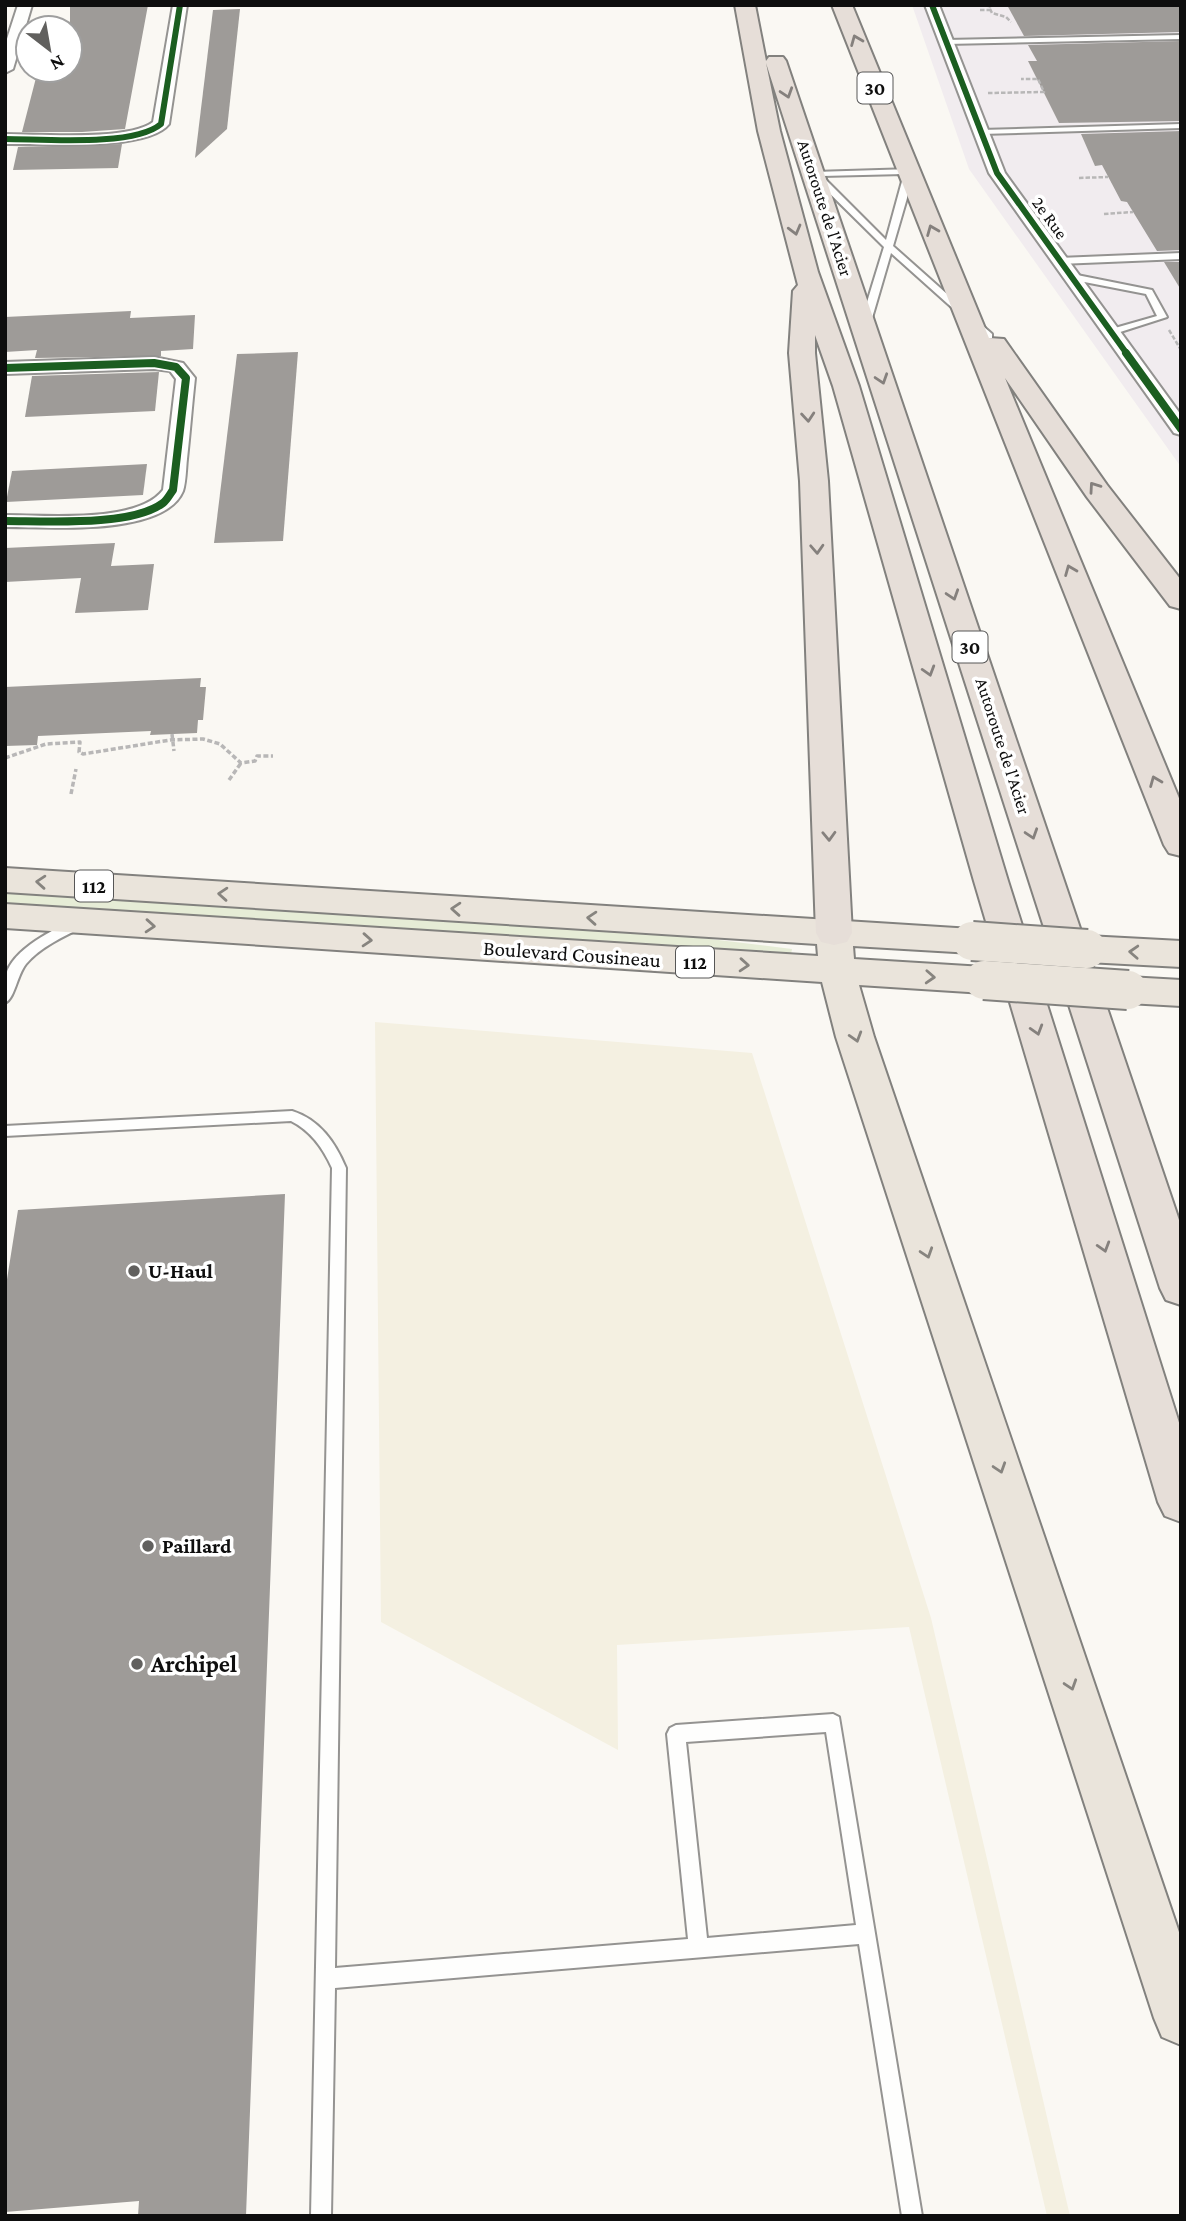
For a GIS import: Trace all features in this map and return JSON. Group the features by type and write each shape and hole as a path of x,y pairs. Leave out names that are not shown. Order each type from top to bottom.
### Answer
{"highway":[{"path":"746,5 769,131 806,272 846,386 979,842 1181,1502"},
{"name":"Autoroute de l'Acier","path":"758,5 1181,1288"},
{"name":"30","path":"842,5 1181,845"},
{"path":"806,272 802,353 814,481 836,952"},
{"path":"955,288 1097,491 1181,600"}],"main road":[{"name":"Boulevard Cousineau","path":"5,880 836,952 984,980 1181,993"},
{"name":"Boulevard Cousineau","path":"5,916 836,952 972,941 1181,954"},
{"path":"836,952 855,1037 1181,2018"}],"street":[{"path":"5,68 25,5"},
{"path":"5,139 118,138 156,129 161,124 180,5"},
{"name":"2e Rue","path":"932,5 996,173 1181,429"},
{"path":"5,368 154,363 180,370 186,382 173,490 162,505 151,512 130,517 5,521"}],"lane":[{"path":"946,42 1180,37"},
{"path":"981,132 1181,126"},
{"path":"814,174 909,171 864,327"},
{"path":"814,174 888,246 989,336"},
{"path":"1059,261 1181,256"},
{"path":"1072,277 1149,292 1162,317 1111,332"},
{"path":"5,998 13,969 20,959 42,943 82,921"},
{"path":"5,1131 292,1116 314,1130 332,1152 339,1168 321,2216"},
{"path":"698,1948 676,1734 833,1723 912,2216"},
{"path":"325,1979 867,1934"}],"path":[{"path":"990,10 989,7 993,5"},
{"path":"981,10 990,10 1006,17 1009,22 1020,22"},
{"path":"966,93 1044,92 1038,79 1021,79"},
{"path":"1079,178 1108,177"},
{"path":"1104,214 1133,212"},
{"path":"172,734 174,751"},
{"path":"5,758 46,744 80,742 79,752 83,754 173,740 197,739 215,742 228,749 241,763"},
{"path":"229,780 241,763 255,761 257,757 273,756"},
{"path":"71,794 76,769"}],"shaded area":[{"path":"912,5 1181,5 1181,467 969,169"},
{"path":"375,1022 752,1053 931,1618 1070,2216 1047,2216 909,1627 617,1645 618,1750 381,1622"}],"green space":[{"path":"5,892 677,935 792,949 791,954 5,905"}],"building":[{"path":"70,5 148,5 125,129 22,132 34,84 84,84 84,14 70,14"},
{"path":"1007,5 1181,5 1181,32 1024,36"},
{"path":"240,9 227,129 195,158 213,10"},
{"path":"1181,41 1181,121 1059,123 1028,61 1037,61 1028,45"},
{"path":"1181,131 1181,250 1157,251 1127,202 1121,201 1102,165 1095,166 1081,134"},
{"path":"122,144 118,168 13,170 18,147"},
{"path":"1164,262 1181,262 1181,290"},
{"path":"131,311 130,318 195,315 193,349 161,351 161,356 35,358 37,350 5,352 5,317"},
{"path":"298,352 283,541 214,543 237,354"},
{"path":"159,372 155,411 25,417 32,376"},
{"path":"147,464 143,495 6,502 12,471"},
{"path":"115,543 111,566 154,564 148,610 75,613 81,578 5,582 5,548"},
{"path":"201,678 200,687 206,687 203,720 198,720 197,733 150,735 151,731 38,736 37,745 5,746 5,687"},
{"path":"285,1194 246,2216 138,2216 139,2201 5,2212 5,1292 18,1210"}],"cycle path":[{"path":"5,139 118,138 141,135 156,128 161,124 180,5"},
{"path":"932,5 997,173 1181,429"},
{"path":"5,368 154,363 176,367 186,378 173,490 164,502 147,511 124,517 71,521 5,521"}],"place":[{"name":"U-Haul","path":"134,1271"},
{"name":"Paillard","path":"148,1546"},
{"name":"Archipel","path":"137,1664"}]}
